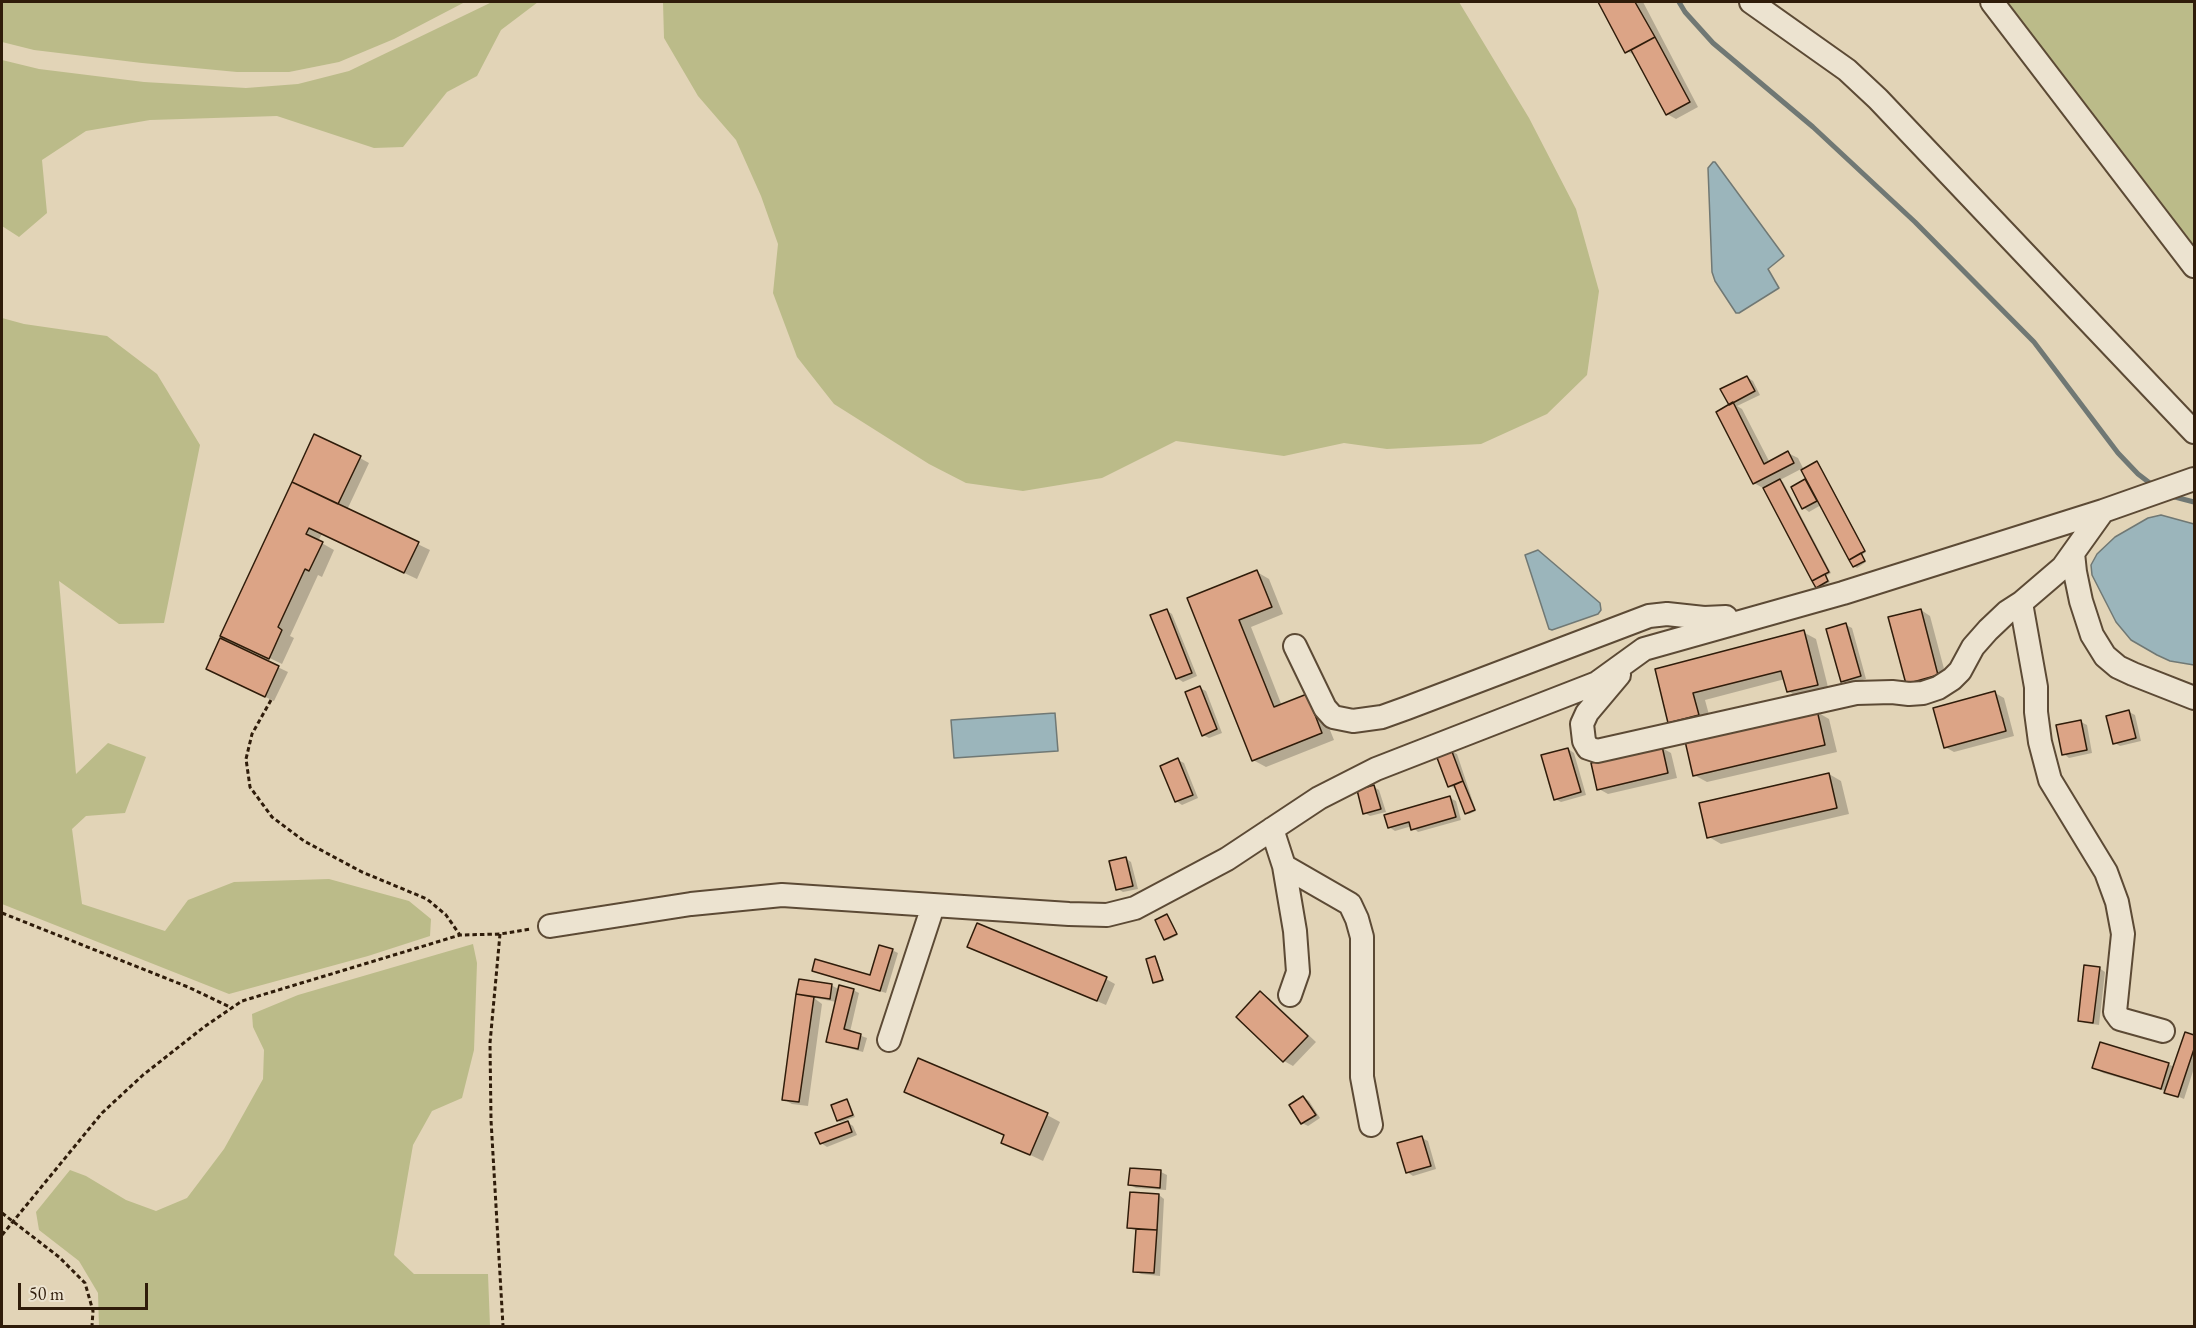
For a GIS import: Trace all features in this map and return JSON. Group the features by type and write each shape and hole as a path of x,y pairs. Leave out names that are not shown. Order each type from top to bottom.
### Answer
{"street":[{"path":"1750,2 1846,70 1878,99 2194,432"},
{"path":"1992,2 2194,266"},
{"path":"550,926 691,904 782,895 1107,915 1135,908 1227,858 1319,798 1376,769 1597,683 1644,649 1843,593 2103,511 2194,479"},
{"path":"1631,658 1614,683 1587,713 1582,724 1582,732 1588,748 1604,751 1857,693 1923,693 1938,688 1952,679 1965,663 1973,646 2007,612 2063,567 2103,511"},
{"path":"2073,553 2074,572 2081,601 2092,635 2105,656 2118,667 2194,698"},
{"path":"2021,603 2036,687 2036,712 2040,742 2049,780 2106,872 2117,902 2123,934 2115,1012 2120,1019 2163,1031"},
{"path":"1295,646 1324,708 1333,717 1353,721 1382,717 1649,616 1667,614 1722,618 1772,612"},
{"path":"1272,829 1284,866 1296,931 1298,972 1290,995"},
{"path":"1284,866 1350,904 1357,919 1362,937 1362,1077 1371,1125"},
{"path":"889,1040 933,906"}],"path":[{"path":"271,700 252,734 246,759 250,787 272,817 304,841 362,872 427,900 446,915 460,935"},
{"path":"2,913 188,987 232,1008"},
{"path":"2,1235 102,1113 143,1075 242,1001 460,935 509,933"},
{"path":"500,934 490,1043 491,1120 503,1326"},
{"path":"2,1213 59,1257 85,1283 93,1311 92,1326"}],"green space":[{"path":"2,2 465,2 394,39 339,62 289,72 237,72 34,50 2,42"},
{"path":"492,2 538,2 501,30 477,76 447,92 403,147 374,148 277,116 150,120 86,131 42,160 47,213 19,237 2,226 2,60 39,69 144,82 246,88 298,84 349,71"},
{"path":"663,2 1459,2 1529,118 1576,209 1599,291 1587,375 1547,414 1481,444 1387,449 1344,443 1284,456 1176,441 1102,478 1023,491 966,483 929,464 834,404 797,357 773,293 778,244 761,196 736,140 698,96 664,38"},
{"path":"2007,2 2194,2 2194,245 2013,9"},
{"path":"2,318 24,324 107,336 157,374 200,445 164,623 119,624 59,581 76,774 108,743 146,757 125,813 86,816 72,829 82,904 165,931 188,900 234,882 329,879 409,901 431,919 430,936 368,956 229,994 2,904"},
{"path":"473,944 477,963 474,1050 462,1098 432,1111 413,1145 394,1255 414,1274 488,1274 490,1326 99,1326 98,1293 79,1261 39,1230 36,1212 70,1170 86,1176 126,1200 156,1211 187,1198 224,1149 263,1079 264,1050 253,1027 252,1014 298,995"}],"water":[{"path":"1713,162 1784,256 1768,269 1779,288 1739,313 1736,313 1715,281 1712,272 1708,168"},
{"path":"2161,515 2194,524 2194,665 2170,661 2131,640 2116,622 2092,575 2091,565 2097,554 2115,537 2148,518"},
{"path":"1538,550 1600,603 1601,610 1598,614 1552,630 1549,629 1525,555"},
{"path":"1055,713 1058,751 954,758 951,720"}],"building":[{"path":"1598,2 1635,2 1655,37 1625,53"},
{"path":"1655,37 1690,102 1666,115 1631,50"},
{"path":"1747,376 1755,391 1729,405 1720,389"},
{"path":"1733,402 1764,464 1788,451 1794,463 1753,484 1716,412"},
{"path":"314,434 361,456 338,504 292,482"},
{"path":"1817,461 1865,551 1849,560 1801,470"},
{"path":"1780,479 1829,572 1812,581 1763,488"},
{"path":"1805,479 1817,501 1802,509 1791,487"},
{"path":"292,482 419,542 404,573 309,528 306,534 323,542 309,571 305,569 278,627 282,630 269,659 220,636"},
{"path":"1861,553 1865,561 1853,567 1849,560"},
{"path":"1257,570 1272,607 1239,620 1274,707 1307,694 1322,733 1252,761 1187,598"},
{"path":"1825,574 1828,581 1816,588 1812,581"},
{"path":"1167,609 1192,673 1176,679 1150,615"},
{"path":"1921,609 1938,675 1906,684 1888,617"},
{"path":"1846,623 1861,676 1841,682 1826,629"},
{"path":"1804,630 1818,685 1787,692 1781,671 1693,693 1699,715 1668,723 1655,669"},
{"path":"220,638 279,666 265,697 206,669"},
{"path":"1200,686 1217,729 1202,736 1185,692"},
{"path":"1995,691 2006,731 1944,748 1933,708"},
{"path":"1817,710 1825,745 1693,776 1685,741"},
{"path":"2129,710 2136,738 2113,744 2106,716"},
{"path":"2081,720 2087,750 2062,755 2056,725"},
{"path":"1662,746 1668,773 1597,790 1591,763"},
{"path":"1568,748 1581,792 1554,800 1541,755"},
{"path":"1451,749 1463,781 1448,787 1436,755"},
{"path":"1178,758 1193,795 1175,802 1160,766"},
{"path":"1829,773 1837,808 1707,838 1699,803"},
{"path":"1463,781 1475,810 1465,814 1454,785"},
{"path":"1374,785 1381,809 1363,814 1357,790"},
{"path":"1450,796 1456,817 1411,830 1409,822 1388,828 1384,815"},
{"path":"1126,857 1133,886 1116,890 1109,861"},
{"path":"1167,914 1177,934 1164,940 1155,920"},
{"path":"977,923 1107,977 1097,1001 967,947"},
{"path":"879,945 893,949 880,991 812,971 815,959 870,975"},
{"path":"1155,956 1163,980 1153,983 1146,959"},
{"path":"2084,965 2100,967 2093,1023 2078,1021"},
{"path":"799,979 832,984 830,999 796,994"},
{"path":"839,985 854,989 844,1029 861,1034 858,1049 826,1042"},
{"path":"1260,991 1308,1036 1283,1062 1236,1017"},
{"path":"796,994 814,997 799,1102 782,1100"},
{"path":"2185,1032 2194,1035 2194,1049 2178,1097 2164,1093"},
{"path":"2100,1042 2169,1063 2161,1089 2092,1068"},
{"path":"918,1058 1048,1113 1030,1155 1001,1143 1004,1135 904,1092"},
{"path":"1303,1096 1316,1115 1301,1124 1289,1105"},
{"path":"847,1099 853,1115 837,1121 831,1105"},
{"path":"848,1121 852,1132 820,1144 815,1133"},
{"path":"1422,1136 1431,1166 1406,1173 1397,1143"},
{"path":"1130,1168 1161,1170 1160,1188 1128,1185"},
{"path":"1130,1192 1159,1194 1157,1230 1127,1228"},
{"path":"1136,1229 1157,1230 1154,1273 1133,1272"}],"waterway":[{"path":"1679,2 1713,43 1813,127 1915,222 2034,342 2118,453 2138,474 2155,487"},
{"path":"2171,496 2194,502"}]}
